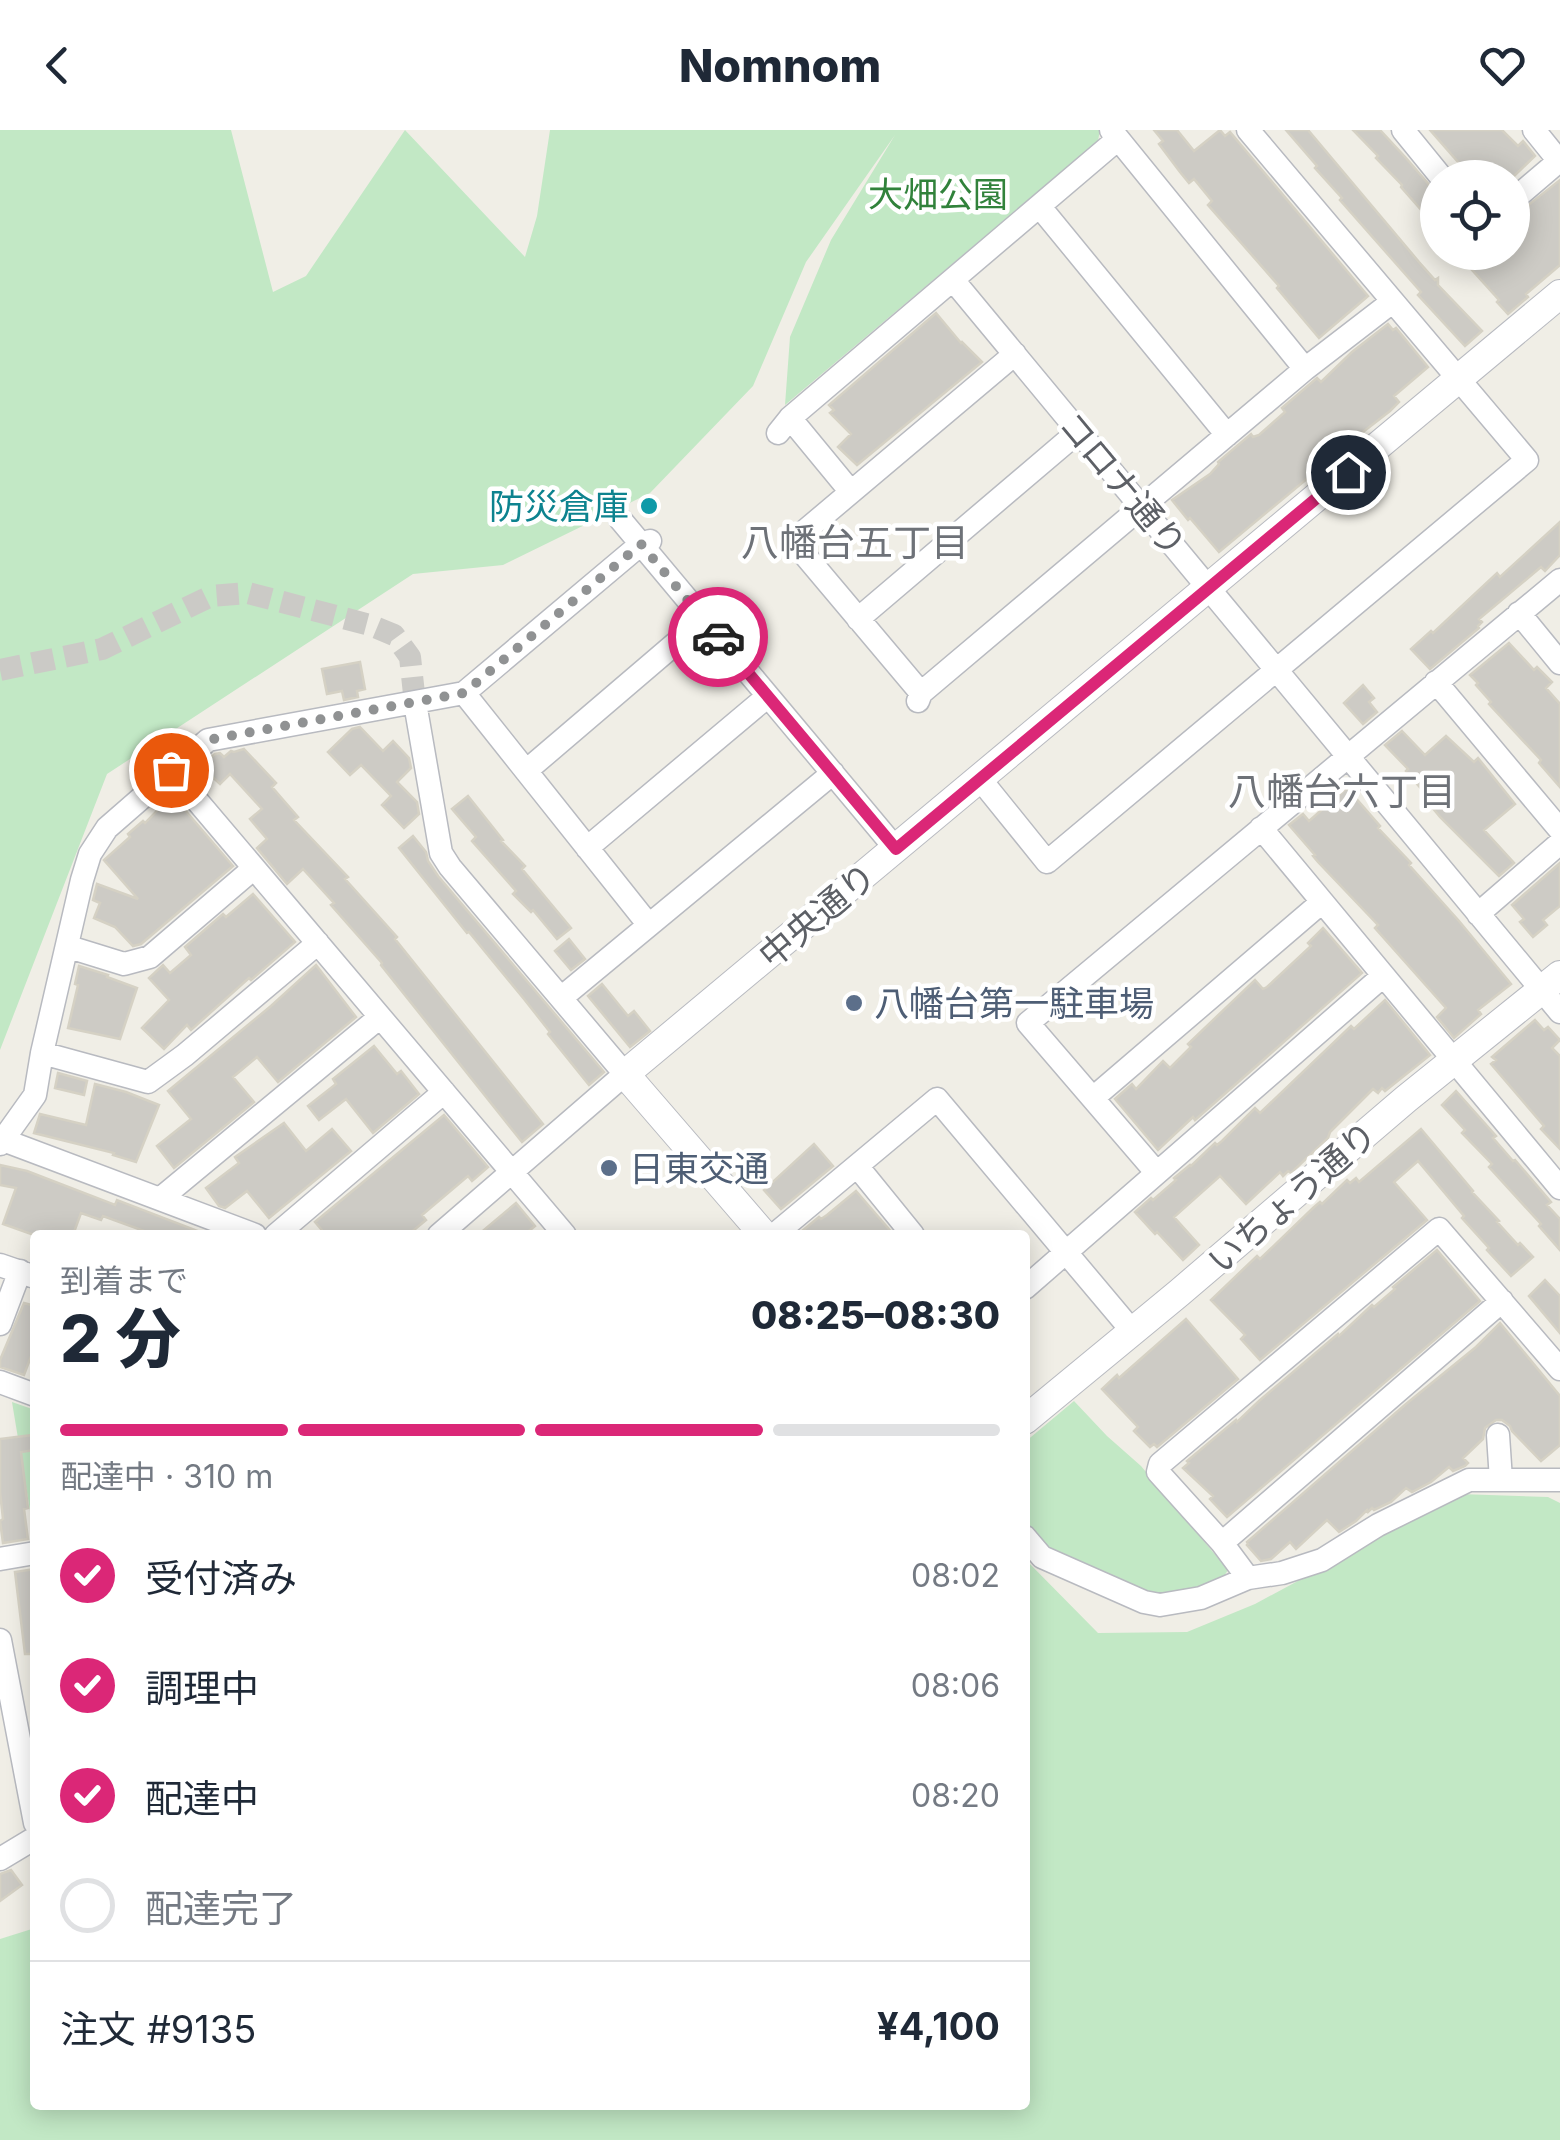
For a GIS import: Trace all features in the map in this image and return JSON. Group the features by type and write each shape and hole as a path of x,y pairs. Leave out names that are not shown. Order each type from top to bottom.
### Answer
{"street":[{"path":"980,779 1048,862 1526,460 1248,130"},
{"path":"1403,130 1427,160"},
{"path":"1530,187 1560,161 1534,130"},
{"path":"851,492 784,426 1040,206 1115,134 1305,369"},
{"path":"1040,206 1226,435"},
{"name":"コロナ通り","path":"954,280 1478,914 1554,992"},
{"path":"1015,354 793,542 920,697 1226,435 1392,302"},
{"name":"中央通り","path":"625,1074 1459,380 1556,304"},
{"path":"858,619 1079,432"},
{"path":"620,519 646,542 704,619 896,849"},
{"path":"243,1230 2,1142 35,1096 90,854 106,828 208,740 464,693 646,542"},
{"path":"1156,1172 1028,1023 1560,580"},
{"path":"1519,614 1560,664"},
{"path":"526,771 704,619"},
{"path":"1436,682 1560,830"},
{"path":"464,693 648,924"},
{"path":"587,848 768,696"},
{"path":"416,704 441,853 450,868 760,1230"},
{"path":"171,770 561,1230"},
{"path":"560,998 832,772"},
{"path":"1261,828 1560,1188"},
{"path":"1478,914 1560,843"},
{"path":"69,947 124,964 150,957 254,868"},
{"path":"1093,1098 1322,902"},
{"path":"42,1053 148,1082 185,1056 318,944"},
{"path":"1030,1284 1383,976"},
{"name":"いちょう通り","path":"1030,1416 1406,1099 1554,992"},
{"path":"160,1199 380,1017"},
{"path":"444,1230 625,1074"},
{"path":"282,1230 444,1092"},
{"path":"780,1230 936,1100 1132,1332"},
{"path":"856,1166 910,1230"},
{"path":"1248,1578 1158,1472 1160,1464 1439,1228 1560,1369"},
{"path":"0,1324 18,1271"},
{"path":"1222,1543 1502,1301"},
{"path":"0,1382 30,1392"},
{"path":"1498,1435 1501,1480"},
{"path":"1030,1543 1042,1557 1160,1606 1201,1598 1248,1578 1282,1573 1322,1560 1378,1525 1469,1480 1560,1480"},
{"path":"0,1559 30,1554"},
{"path":"0,1640 30,1797"},
{"path":"0,1859 30,1841"}],"green space":[{"name":"大畑公園","path":"0,130 231,130 273,292 306,276 405,130 525,257 537,216 550,130 1100,130 1098,141 785,405 790,337 831,240 895,135 806,262 753,386 650,493 503,565 413,574 107,774 0,1050"},
{"path":"1074,1401 1141,1466 1228,1570 1221,1581 1158,1598 1044,1548 1030,1530 1030,1438"},
{"path":"12,1402 30,1408 30,1511"},
{"path":"1459,1494 1548,1497 1560,1503 1560,2140 0,2140 0,1939 30,1930 30,2110 1030,2110 1030,1564 1098,1633 1187,1632 1255,1604"}],"building":[{"path":"1154,130 1177,130 1194,151 1220,130 1225,136 1230,132 1368,296 1319,338 1208,205 1212,201 1194,179 1189,183 1180,172 1159,144 1163,141"},
{"path":"1286,130 1308,130 1420,263 1420,270 1426,270 1435,280 1438,278 1438,285 1482,331 1465,346 1418,295 1421,292 1340,200"},
{"path":"1353,130 1380,130 1420,174 1420,209 1376,158"},
{"path":"1430,130 1502,130 1518,146 1523,141 1535,156 1530,161 1456,160"},
{"path":"1560,180 1560,265 1508,314 1472,270 1530,270 1530,204"},
{"path":"936,313 982,362 857,465 838,447 851,434 830,413 834,410 829,405"},
{"path":"1388,324 1393,330 1396,328 1428,367 1394,396 1399,402 1390,411 1328,453 1332,458 1219,552 1172,500 1210,474 1218,462 1251,434 1259,435 1285,412 1282,408 1317,378 1321,382"},
{"path":"1560,522 1560,555 1545,571 1541,567 1479,619 1479,628 1430,669 1411,649"},
{"path":"1509,643 1534,670 1537,667 1552,682 1546,688 1560,704 1560,787 1539,763 1541,760 1489,704 1470,675"},
{"path":"360,662 365,689 357,691 358,697 344,700 342,691 327,694 322,669"},
{"path":"1363,685 1374,698 1369,702 1377,712 1363,724 1344,703"},
{"path":"360,727 383,751 393,741 409,758 411,768 397,782 417,802 419,814 404,828 382,805 391,796 361,765 350,775 328,752 352,729"},
{"path":"1402,731 1425,755 1446,736 1474,762 1478,758 1515,804 1484,830 1514,863 1499,876 1440,817 1408,769 1385,745"},
{"path":"244,749 276,783 272,787 298,817 294,820 348,877 345,879 397,937 543,1124 522,1142 382,963 331,905 334,903 303,869 287,884 257,848 267,839 250,819 262,809 230,774 220,784 201,766 215,754 224,757"},
{"path":"1347,788 1511,984 1478,1010 1481,1014 1454,1038 1437,1017 1446,1008 1289,825 1303,814 1309,821"},
{"path":"172,795 233,866 141,944 133,946 115,927 94,918 100,903 93,900 97,884 138,899 104,860"},
{"path":"468,796 571,928 557,939 533,910 513,894 516,891 472,841 476,837 452,809"},
{"path":"413,836 438,876 604,1072 589,1085 524,999 399,848"},
{"path":"1560,863 1560,906 1543,920 1547,925 1533,937 1512,905"},
{"path":"253,894 295,942 191,1030 187,1025 164,1049 142,1028 169,1000 149,978 163,965 170,973 191,955 185,947"},
{"path":"1323,928 1362,973 1158,1150 1115,1099 1132,1084 1136,1089 1163,1061 1170,1068 1191,1047 1188,1044 1255,980 1263,989 1267,987 1311,946 1308,943"},
{"path":"569,939 585,959 571,970 555,951"},
{"path":"316,965 356,1017 278,1082 257,1057 233,1077 254,1102 174,1168 157,1146 191,1119 168,1091"},
{"path":"79,966 137,988 120,1039 68,1028"},
{"path":"602,984 628,1016 634,1011 650,1031 630,1047 588,996"},
{"path":"1385,1000 1430,1055 1385,1091 1382,1088 1378,1093 1373,1089 1291,1173 1283,1176 1280,1172 1246,1204 1220,1176 1174,1217 1199,1245 1183,1260 1135,1212 1222,1141 1255,1108 1260,1113 1351,1026 1354,1029"},
{"path":"1535,1020 1560,1040 1552,1048 1560,1056 1560,1149 1491,1064 1496,1060 1492,1057"},
{"path":"374,1046 419,1094 373,1133 346,1099 319,1120 308,1106 336,1084 333,1079"},
{"path":"58,1073 87,1081 84,1095 55,1088"},
{"path":"95,1084 159,1105 136,1162 34,1133 40,1114 86,1125"},
{"path":"1456,1091 1551,1202 1547,1205 1560,1219 1560,1250 1442,1105"},
{"path":"444,1115 488,1167 472,1181 468,1176 422,1215 426,1220 414,1230 322,1230 315,1222"},
{"path":"284,1123 306,1151 332,1129 351,1151 269,1218 247,1191 225,1208 219,1206 206,1188 239,1163 235,1157"},
{"path":"1421,1129 1497,1222 1533,1257 1511,1276 1418,1161 1394,1182 1427,1220 1260,1360 1241,1339 1245,1335 1211,1300 1347,1180 1350,1183 1356,1178 1359,1182"},
{"path":"814,1144 833,1166 781,1209 764,1190"},
{"path":"0,1165 27,1171 115,1205 117,1200 195,1230 141,1230 103,1216 101,1220 81,1213 75,1230 30,1230 30,1234 3,1224 16,1188 0,1185"},
{"path":"856,1191 890,1230 803,1230"},
{"path":"516,1203 535,1226 530,1230 484,1230"},
{"path":"1437,1250 1480,1301 1227,1517 1210,1499 1213,1496 1183,1468 1187,1461"},
{"path":"1545,1280 1560,1296 1560,1333 1529,1296"},
{"path":"24,1303 30,1305 30,1359 24,1375 0,1367"},
{"path":"1186,1319 1238,1379 1157,1447 1150,1447 1134,1431 1138,1427 1102,1389"},
{"path":"1500,1323 1560,1396 1560,1445 1541,1461 1510,1426 1496,1420 1485,1428 1483,1439 1463,1458 1468,1463 1465,1466 1453,1471 1449,1467 1412,1492 1406,1488 1391,1502 1367,1510 1339,1532 1327,1520 1296,1549 1290,1542 1271,1559 1261,1561 1247,1542"},
{"path":"30,1435 30,1451 21,1452 28,1539 3,1543 0,1521 0,1439"},
{"path":"30,1570 30,1654 25,1654 15,1572"},
{"path":"11,1870 22,1885 0,1901 0,1874"}],"tunnel":[{"path":"0,670 102,649 211,596 248,593 394,635 410,657 415,703"}],"way so far":[{"path":"171,770 208,740 464,693 641,544 718,637"}],"place":[{"name":"防災倉庫","path":"649,506"},
{"name":"八幡台第一駐車場","path":"854,1003"},
{"name":"日東交通","path":"609,1168"}],"district":[{"name":"八幡台五丁目","path":"855,542"},
{"name":"八幡台六丁目","path":"1342,791"}],"route":[{"path":"718,637 896,849 1348,472"}]}
